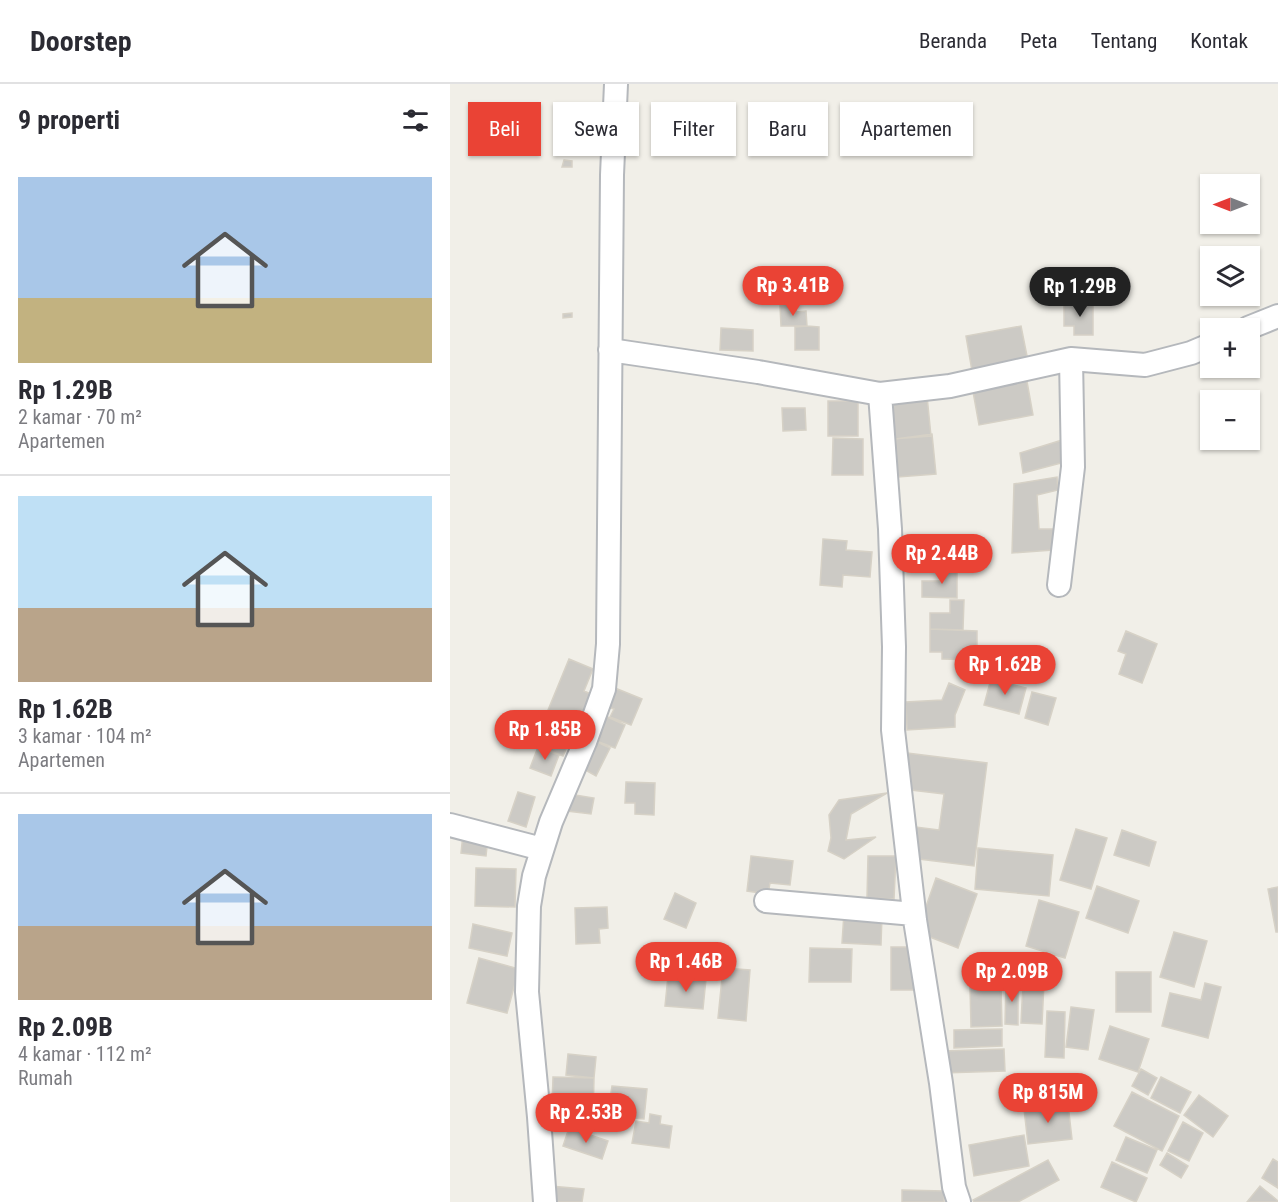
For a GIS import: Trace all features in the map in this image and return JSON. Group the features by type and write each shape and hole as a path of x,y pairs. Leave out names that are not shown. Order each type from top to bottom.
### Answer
{"street":[{"path":"544,1202 539,1117 527,992 529,906 534,876 551,822 585,742 604,689 608,644 612,175 616,84"},
{"path":"1260,323 1278,316"},
{"path":"610,350 758,372 880,394 950,386 1071,359 1145,365 1200,349"},
{"path":"1059,585 1073,467 1071,359"},
{"path":"880,394 890,529 894,647 893,730 914,914 941,1083 954,1187 959,1202"},
{"path":"450,825 542,849"},
{"path":"766,901 914,914"}],"building":[{"path":"564,160 572,161 572,167 562,167"},
{"path":"1064,303 1093,303 1093,335 1074,335 1074,326 1064,326"},
{"path":"796,305 796,312 806,311 807,326 781,326 780,306"},
{"path":"572,313 572,317 563,318 563,314"},
{"path":"1021,326 1028,361 972,371 966,336"},
{"path":"795,327 819,327 819,350 795,350"},
{"path":"721,328 753,330 753,351 720,350"},
{"path":"1026,376 1033,415 979,425 972,386"},
{"path":"927,396 931,436 893,439 890,401"},
{"path":"828,401 858,401 858,436 828,436"},
{"path":"782,408 805,408 806,430 783,431"},
{"path":"932,434 936,474 898,477 896,439"},
{"path":"833,438 863,439 863,475 832,475"},
{"path":"1062,440 1065,462 1023,473 1020,453"},
{"path":"1057,477 1058,490 1037,495 1039,529 1055,529 1053,550 1012,553 1014,484"},
{"path":"823,539 847,541 846,550 872,552 870,577 843,575 842,587 820,585"},
{"path":"944,566 957,566 957,598 922,597 922,581 944,581"},
{"path":"950,600 964,600 963,630 930,629 930,613 950,613"},
{"path":"930,629 977,631 977,660 942,659 942,652 930,652"},
{"path":"1126,631 1157,644 1142,683 1119,674 1126,654 1118,651"},
{"path":"569,659 593,669 584,691 593,695 579,730 559,722 557,728 572,735 563,756 534,744"},
{"path":"991,679 1026,688 1019,714 984,705"},
{"path":"949,683 965,690 955,715 955,727 907,730 906,702 942,700"},
{"path":"615,688 642,699 631,725 610,717 614,709 607,707"},
{"path":"1032,692 1056,698 1048,725 1025,718"},
{"path":"601,714 625,725 615,748 591,739"},
{"path":"591,739 610,748 596,776 578,766"},
{"path":"538,747 559,755 551,776 530,768"},
{"path":"907,753 987,763 974,866 911,858 916,827 939,830 944,794 903,789"},
{"path":"626,782 655,783 654,815 635,814 635,803 625,803"},
{"path":"518,792 535,797 526,827 508,821"},
{"path":"887,793 851,814 846,840 876,837 844,859 828,851 831,838 829,815 839,800"},
{"path":"569,794 594,798 591,814 567,811"},
{"path":"1076,829 1107,838 1091,889 1060,880"},
{"path":"1122,830 1156,842 1149,866 1114,855"},
{"path":"463,834 488,837 486,856 461,853"},
{"path":"978,848 1053,855 1049,896 975,889"},
{"path":"751,856 793,861 790,885 770,883 768,894 747,891"},
{"path":"868,856 896,856 894,899 867,898"},
{"path":"476,868 516,869 515,907 475,906"},
{"path":"936,878 977,894 958,948 917,932"},
{"path":"1097,886 1139,901 1128,933 1086,918"},
{"path":"1278,887 1278,932 1276,932 1268,889"},
{"path":"675,893 696,903 686,928 664,919"},
{"path":"1039,900 1079,912 1065,958 1026,946"},
{"path":"607,907 608,928 599,929 600,943 576,944 575,908"},
{"path":"844,913 882,915 881,945 842,943"},
{"path":"473,924 512,933 507,956 469,948"},
{"path":"1174,932 1207,941 1194,987 1160,977"},
{"path":"891,947 909,947 910,963 918,963 919,990 891,990"},
{"path":"810,948 852,949 851,982 809,982"},
{"path":"479,958 519,969 507,1013 467,1003"},
{"path":"723,968 750,970 746,1021 718,1018"},
{"path":"1116,972 1151,972 1151,1012 1116,1012"},
{"path":"668,976 706,979 703,1009 665,1006"},
{"path":"1006,981 1018,981 1018,1025 1005,1024"},
{"path":"1023,983 1044,983 1042,1024 1021,1023"},
{"path":"1205,983 1221,987 1208,1038 1162,1026 1170,993 1201,1000"},
{"path":"1001,986 1002,1026 971,1027 970,987"},
{"path":"1071,1007 1094,1010 1088,1050 1066,1047"},
{"path":"1047,1011 1065,1012 1064,1058 1045,1057"},
{"path":"1110,1026 1149,1039 1138,1072 1099,1059"},
{"path":"1002,1029 1002,1046 954,1048 954,1030"},
{"path":"1004,1049 1005,1071 943,1073 943,1051"},
{"path":"568,1054 596,1057 594,1078 566,1075"},
{"path":"1141,1069 1157,1078 1148,1095 1132,1086"},
{"path":"553,1077 594,1078 593,1120 568,1120 568,1106 552,1106"},
{"path":"1161,1077 1191,1092 1180,1113 1151,1098"},
{"path":"612,1086 647,1089 644,1119 620,1117 621,1100 610,1099"},
{"path":"1132,1092 1179,1116 1162,1151 1114,1126"},
{"path":"1199,1095 1228,1116 1213,1137 1184,1115"},
{"path":"1068,1104 1072,1139 1028,1144 1024,1109"},
{"path":"650,1114 661,1116 660,1124 672,1126 669,1148 632,1143 636,1121 649,1123"},
{"path":"1183,1122 1203,1133 1189,1161 1168,1151"},
{"path":"569,1128 608,1141 602,1159 563,1146"},
{"path":"1024,1135 1029,1166 974,1176 969,1145"},
{"path":"1126,1137 1157,1150 1147,1173 1116,1160"},
{"path":"1167,1153 1188,1166 1181,1178 1160,1165"},
{"path":"1273,1159 1278,1162 1278,1188 1262,1178"},
{"path":"1048,1160 1059,1180 1018,1202 974,1202 973,1200"},
{"path":"1112,1162 1147,1178 1136,1202 1101,1187"},
{"path":"550,1186 584,1189 582,1202 548,1202"},
{"path":"1260,1186 1278,1201 1278,1202 1247,1202"},
{"path":"902,1190 944,1191 944,1202 902,1202"}]}
